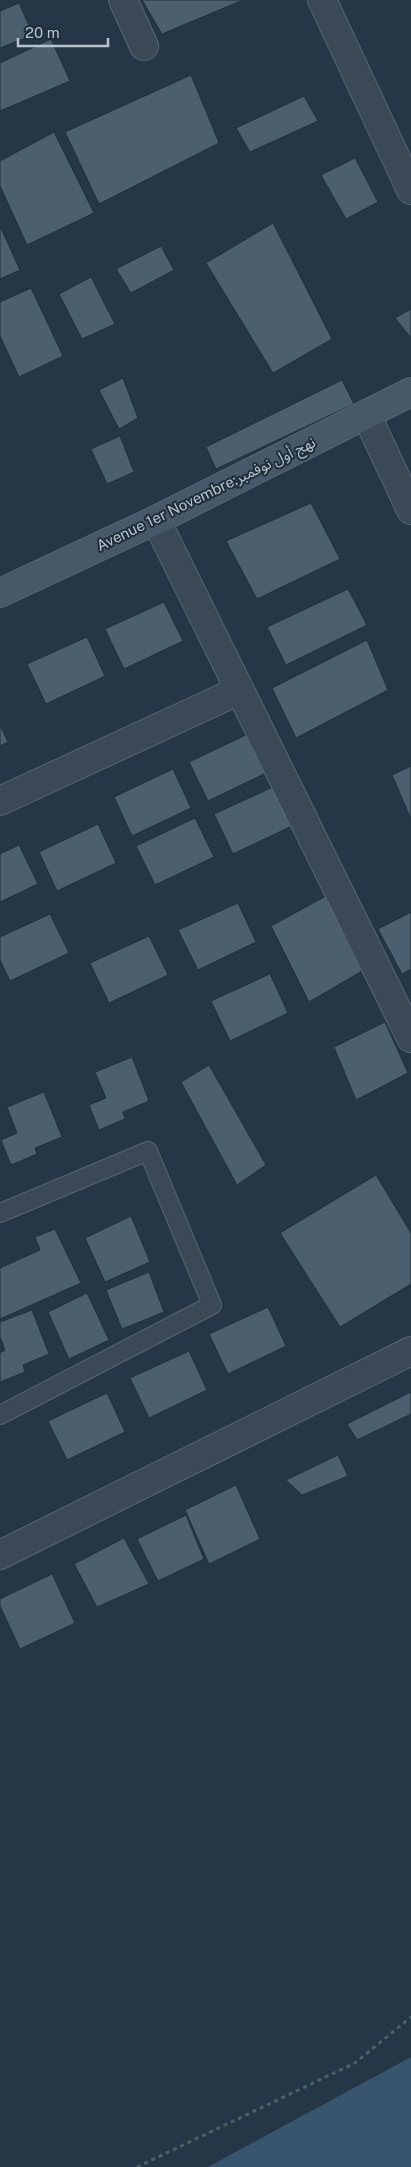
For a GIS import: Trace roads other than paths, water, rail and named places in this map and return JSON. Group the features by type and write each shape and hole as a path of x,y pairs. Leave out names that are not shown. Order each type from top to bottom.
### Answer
{"main road":[{"name":"Avenue 1er Novembre;نهج أول نوفمبر","path":"0,593 156,520 411,392"}],"street":[{"path":"123,0 144,46"},
{"path":"322,0 411,190"},
{"path":"366,414 411,510"},
{"path":"156,520 411,1038"},
{"path":"0,801 240,690"},
{"path":"0,1556 411,1350"}],"lane":[{"path":"0,1213 148,1151 212,1305 0,1415"}],"water":[{"path":"411,2057 411,2167 208,2167"}]}
